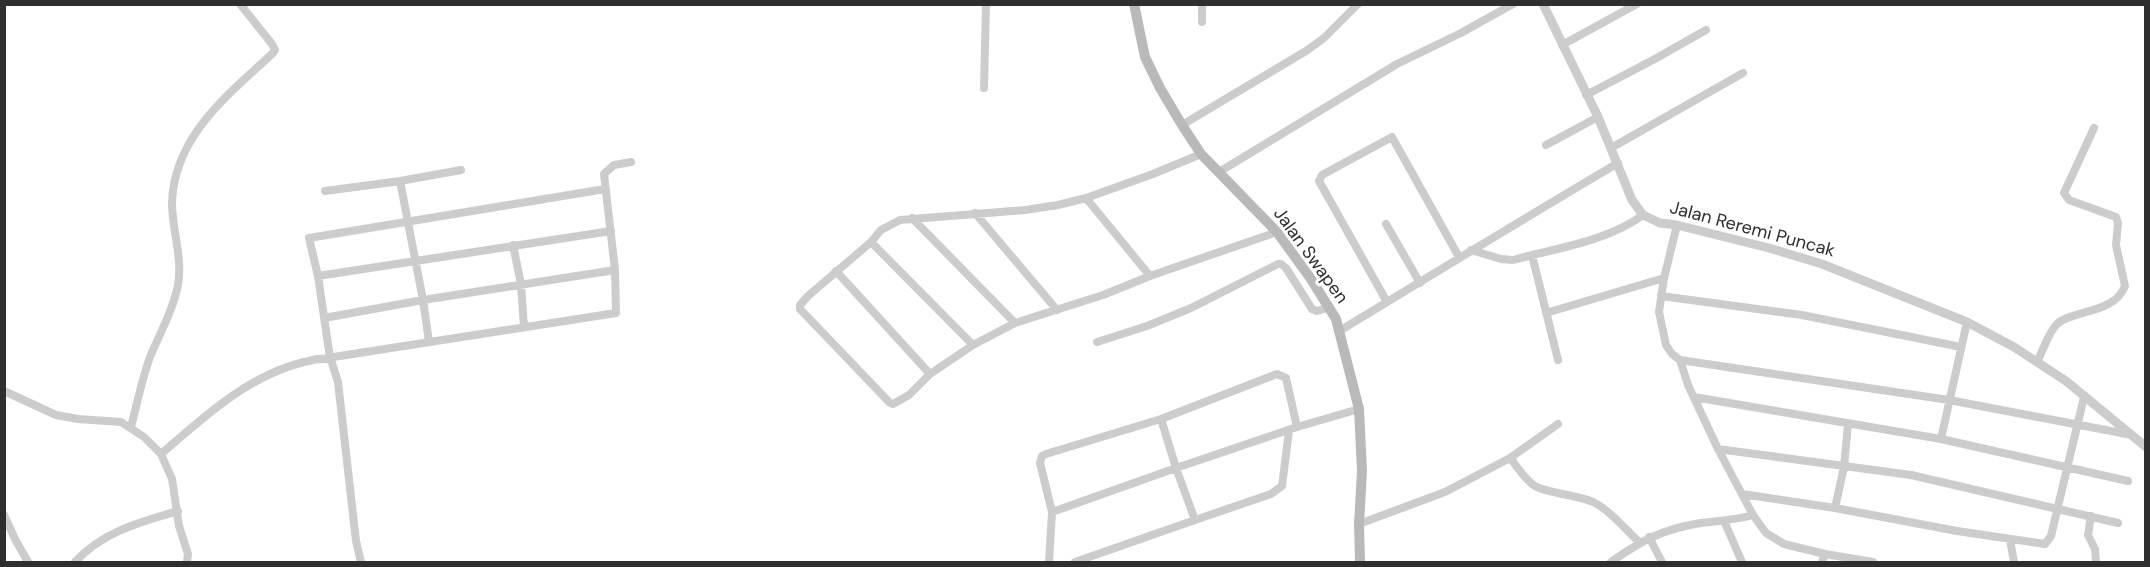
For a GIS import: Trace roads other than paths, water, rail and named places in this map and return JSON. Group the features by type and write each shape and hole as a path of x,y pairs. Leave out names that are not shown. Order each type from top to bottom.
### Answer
{"main road":[{"name":"Jalan Swapen","path":"1134,4 1145,57 1182,125 1202,154 1277,232 1330,307 1341,330 1359,410 1362,471 1359,524 1360,562"}],"street":[{"path":"130,427 149,360 174,303 179,281 172,204 175,179 182,155 205,118 275,50 240,4"},
{"path":"984,88 986,4"},
{"path":"1202,4 1202,22"},
{"path":"1182,125 1306,51 1324,38 1358,4"},
{"path":"1219,172 1397,64 1461,33 1513,4"},
{"name":"Jalan Reremi Puncak","path":"1542,4 1598,117 1632,201 1643,216 1660,223 1677,225 1769,248 1822,264 1967,322 2066,381 2145,447"},
{"path":"1563,45 1637,4"},
{"path":"1586,95 1706,30"},
{"path":"1611,147 1743,73"},
{"path":"1546,145 1598,117"},
{"path":"2037,362 2057,324 2103,306 2118,296 2125,286 2116,245 2118,223 2116,217 2069,200 2064,194 2094,128"},
{"path":"1387,302 1319,181 1322,175 1392,137 1459,257"},
{"path":"1202,154 1086,198 1058,205 1025,210 912,218 890,224 802,302 800,307 803,313 890,404 909,395 930,374 973,345 1014,323 1103,295 1150,276 1277,232"},
{"path":"161,454 218,405 242,389 296,364 616,313 615,270 604,174 614,165 631,162"},
{"path":"1341,330 1618,163"},
{"path":"325,191 461,170"},
{"path":"400,181 429,342"},
{"path":"361,562 355,530 338,382 329,358 318,276 309,238 604,189"},
{"path":"1086,198 1150,276"},
{"path":"975,213 1057,310"},
{"path":"1471,250 1508,260 1606,235 1630,225 1643,216"},
{"path":"912,218 1014,323"},
{"path":"1386,224 1420,283"},
{"path":"1677,225 1661,296 1659,320 1663,336 1668,350 1680,360 1694,398 1718,449 1753,515 1766,533 1775,540 1823,558 1873,562"},
{"path":"318,276 611,231"},
{"path":"871,242 973,345"},
{"path":"513,245 521,284 524,327"},
{"path":"1532,255 1558,360"},
{"path":"1097,342 1147,326 1191,308 1278,264 1286,268 1312,309 1317,311 1330,307"},
{"path":"324,318 615,270"},
{"path":"836,271 930,374"},
{"path":"1546,313 1664,278"},
{"path":"1661,296 1802,315 1961,347"},
{"path":"1941,439 1967,322"},
{"path":"1680,360 1949,400 2133,435"},
{"path":"1049,562 1052,512 1041,470 1042,456 1161,419 1281,374 1286,378 1297,428"},
{"path":"4,391 56,415 121,422 161,454 172,479 180,535 188,555 187,562"},
{"path":"1742,494 2045,544 2051,536 2084,397"},
{"path":"1694,398 1941,439 2128,481"},
{"path":"1052,512 1176,468 1359,410"},
{"path":"1161,419 1195,520"},
{"path":"1359,524 1445,492 1510,458 1558,424"},
{"path":"1835,508 1844,467 1848,424"},
{"path":"1075,562 1279,490 1283,481 1289,431"},
{"path":"1718,449 1911,475 2118,523"},
{"path":"1510,458 1531,483 1543,489 1565,493 1594,503 1603,508 1639,542"},
{"path":"75,562 87,550 114,532 136,523 177,512"},
{"path":"4,515 28,562"},
{"path":"1611,562 1649,537 1677,528 1753,515"},
{"path":"2091,516 2088,535 2095,549 2096,562"},
{"path":"1724,521 1742,562"},
{"path":"1649,537 1662,562"},
{"path":"2010,540 2014,562"}]}
